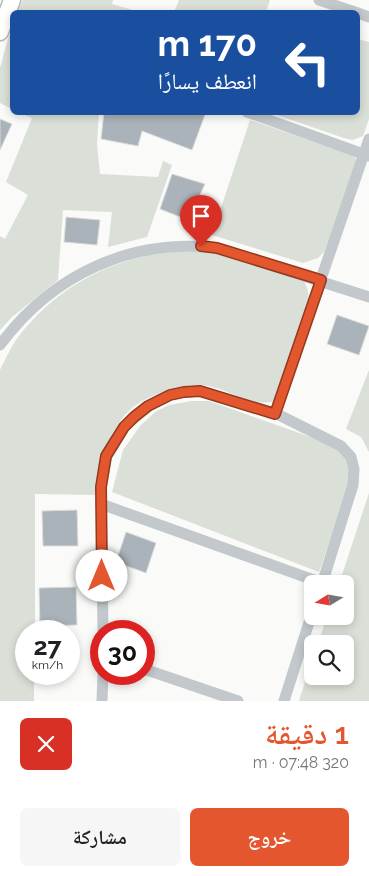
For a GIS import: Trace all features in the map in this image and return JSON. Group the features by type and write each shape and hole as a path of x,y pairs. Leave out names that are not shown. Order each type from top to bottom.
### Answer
{"street":[{"path":"5,30 12,0"},
{"path":"318,0 347,10"},
{"path":"255,115 366,155"},
{"path":"275,414 366,155 369,139"},
{"path":"0,345 16,324 41,300 71,278 103,263 155,248 192,246 217,248 369,297"},
{"path":"102,620 101,487 106,456 124,427 148,406 170,395 184,392 200,391 275,414 341,446 351,457 354,469 354,485 325,575"},
{"path":"101,504 304,577"},
{"path":"284,701 308,625"},
{"path":"155,673 238,701"},
{"path":"102,701 103,685"}],"shaded area":[{"path":"23,0 113,0 112,4 133,10 18,10"},
{"path":"179,0 270,0 267,10 175,10"},
{"path":"9,35 10,108 0,103 0,68"},
{"path":"360,40 369,42 369,119 363,136 353,140 277,115 360,115"},
{"path":"25,115 99,115 97,144 100,174 158,177 163,161 172,165 147,237 108,247 112,212 63,210 58,280 12,317 0,330 0,236 5,239 28,195 6,182 32,118"},
{"path":"250,120 355,156 357,167 324,252 318,258 303,263 212,235"},
{"path":"168,252 201,252 232,256 303,280 307,287 308,309 274,401 257,402 203,385 181,387 157,394 132,408 117,425 102,460 95,495 35,494 35,620 15,620 15,685 34,685 34,701 0,701 0,370 16,340 45,307 62,293 100,271 120,263"},
{"path":"369,370 369,452 361,437 346,429"},
{"path":"192,401 209,401 330,444 346,458 351,480 319,572 112,492 123,450 140,426 155,412 169,405"},
{"path":"369,493 369,701 299,701 304,685 354,685 354,635 321,635 324,625 354,625 354,575 342,575"}],"building":[{"path":"104,115 205,115 192,150 142,131 138,146 101,139"},
{"path":"0,119 12,124 0,150"},
{"path":"172,174 205,184 188,220 160,209"},
{"path":"66,217 100,220 97,245 64,242"},
{"path":"337,315 369,326 359,355 327,344"},
{"path":"77,510 78,546 43,546 42,511"},
{"path":"126,532 156,543 146,573 116,562"},
{"path":"76,587 77,620 40,620 39,588"}],"route":[{"path":"102,576 101,487 106,456 114,440 124,427 148,406 170,395 184,392 200,391 275,414 321,280 217,248 201,246"}]}
